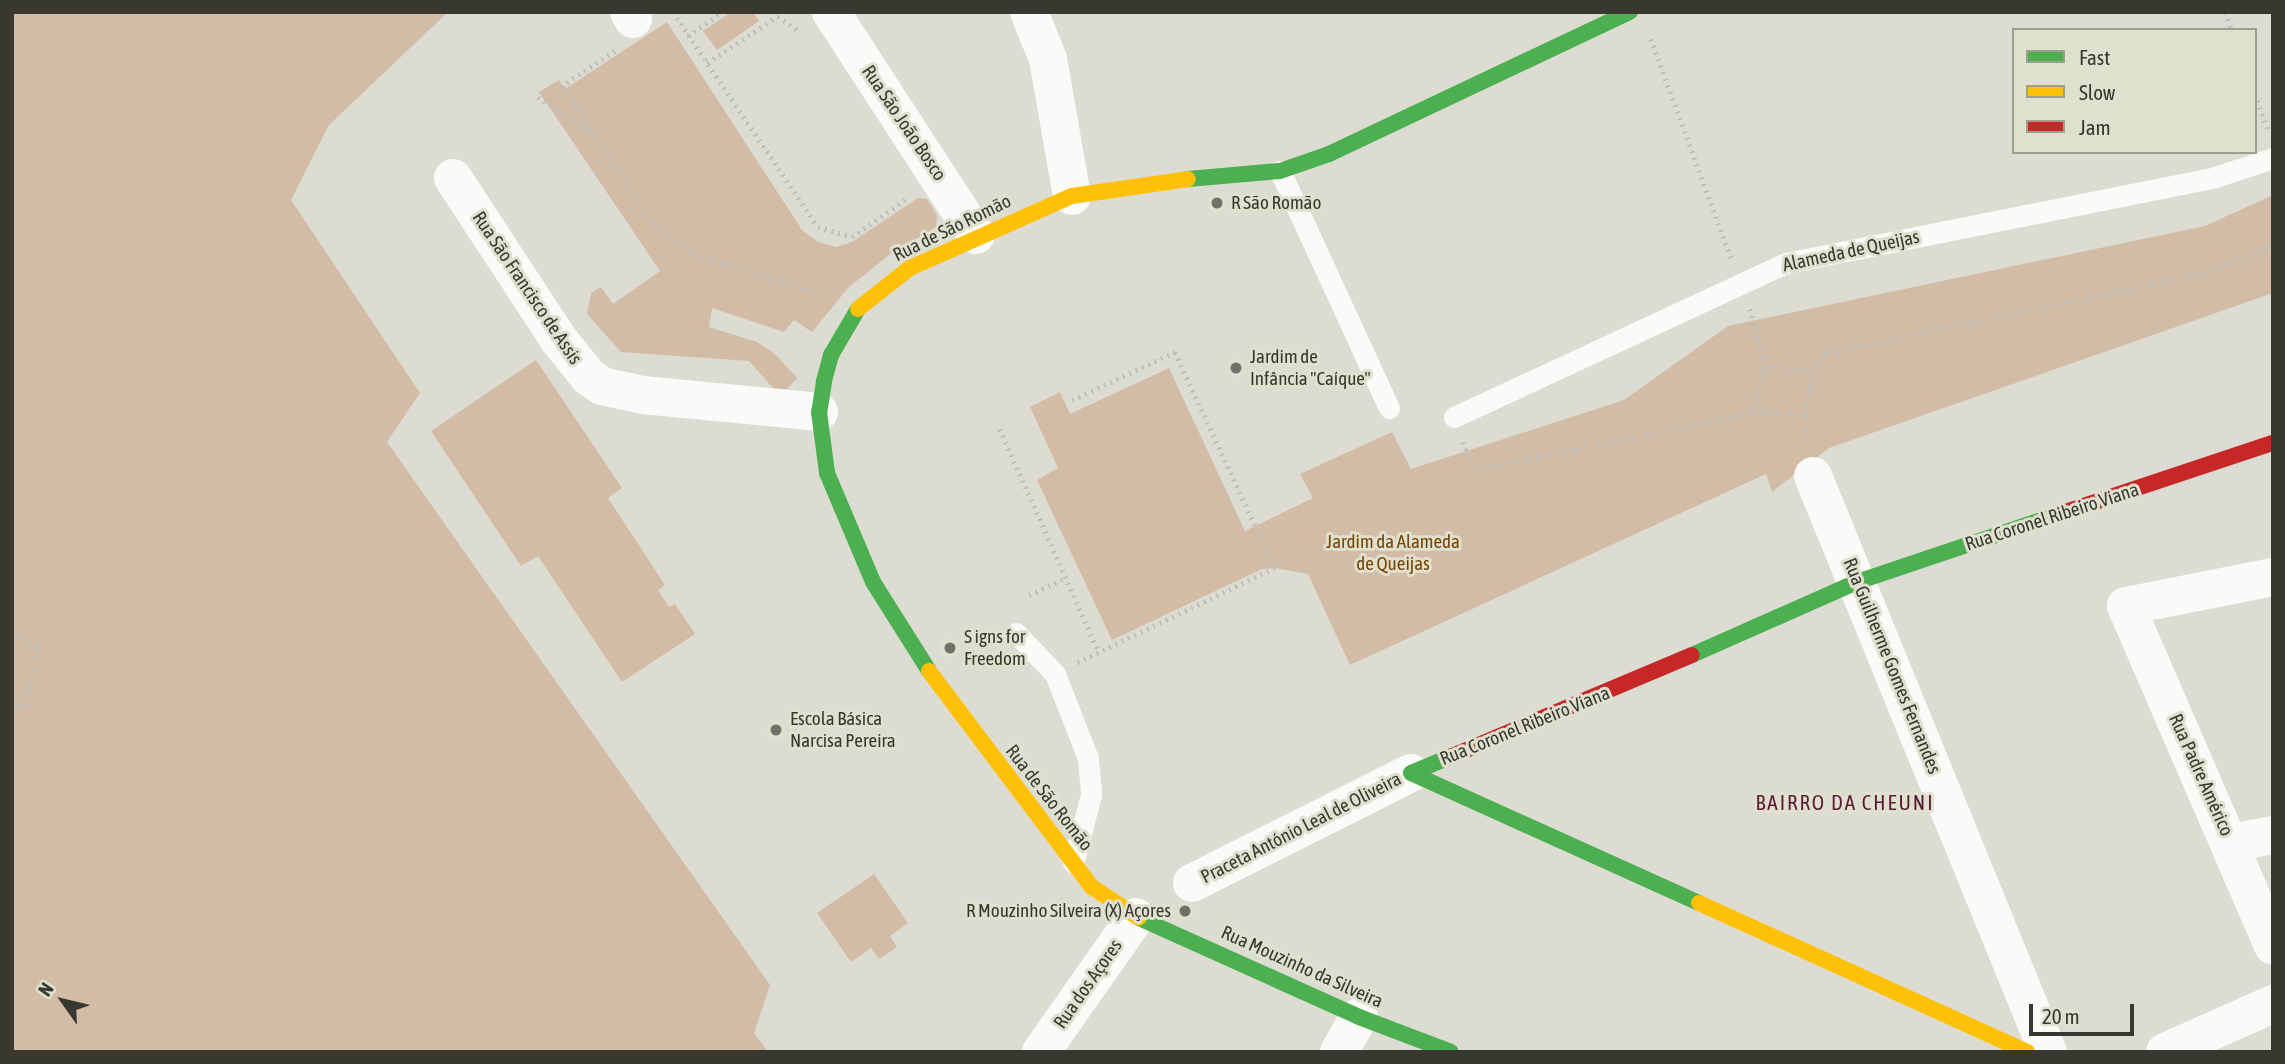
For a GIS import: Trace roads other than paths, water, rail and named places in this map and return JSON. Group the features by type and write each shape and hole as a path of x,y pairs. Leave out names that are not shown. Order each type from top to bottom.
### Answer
{"street":[{"path":"1029,12 1048,59 1072,196"},
{"name":"Rua de São Romão","path":"1136,917 1092,887 1073,863 944,695 873,582 830,485 819,412 831,355 860,306 909,268 976,235 1072,196 1146,182 1280,171 1329,154 1630,12"},
{"name":"Rua São João Bosco","path":"815,22 946,185 976,235"},
{"name":"Rua São Francisco de Assis","path":"453,178 559,340 589,377 602,386 643,396 819,412"},
{"name":"Rua Coronel Ribeiro Viana","path":"1411,773 1600,696 1857,582 2273,443"},
{"name":"Rua Guilherme Gomes Fernandes","path":"1813,476 2048,1052"},
{"name":"Rua Padre Américo","path":"2273,577 2126,606 2231,843 2273,946"},
{"name":"Rua Coronel Ribeiro Viana","path":"1411,773 2027,1052"},
{"name":"Praceta António Leal de Oliveira","path":"1192,883 1411,773"},
{"path":"2231,843 2273,835"},
{"name":"Rua Mouzinho da Silveira","path":"1136,917 1359,1017 1451,1052"},
{"name":"Rua dos Açores","path":"1041,1052 1136,917"},
{"path":"2165,1052 2273,1004"},
{"path":"1339,1052 1359,1017"}],"lane":[{"name":"Alameda de Queijas","path":"1454,417 1739,281 1786,263 2215,177 2273,158"},
{"path":"1280,171 1390,408"},
{"path":"1016,633 1055,674 1092,776 1073,863"}],"place":[{"name":"R São Romão","path":"1217,203"},
{"name":"Jardim de Infância \"Caíque\"","path":"1236,368"},
{"name":"S igns for Freedom","path":"950,648"},
{"name":"Escola Básica Narcisa Pereira","path":"776,730"},
{"name":"R Mouzinho Silveira (X) Açores","path":"1185,911"}],"district":[{"name":"BAIRRO DA CHEUNI","path":"1845,802"}],"park label":[{"name":"Jardim da Alameda de Queijas","path":"1393,553"}]}
